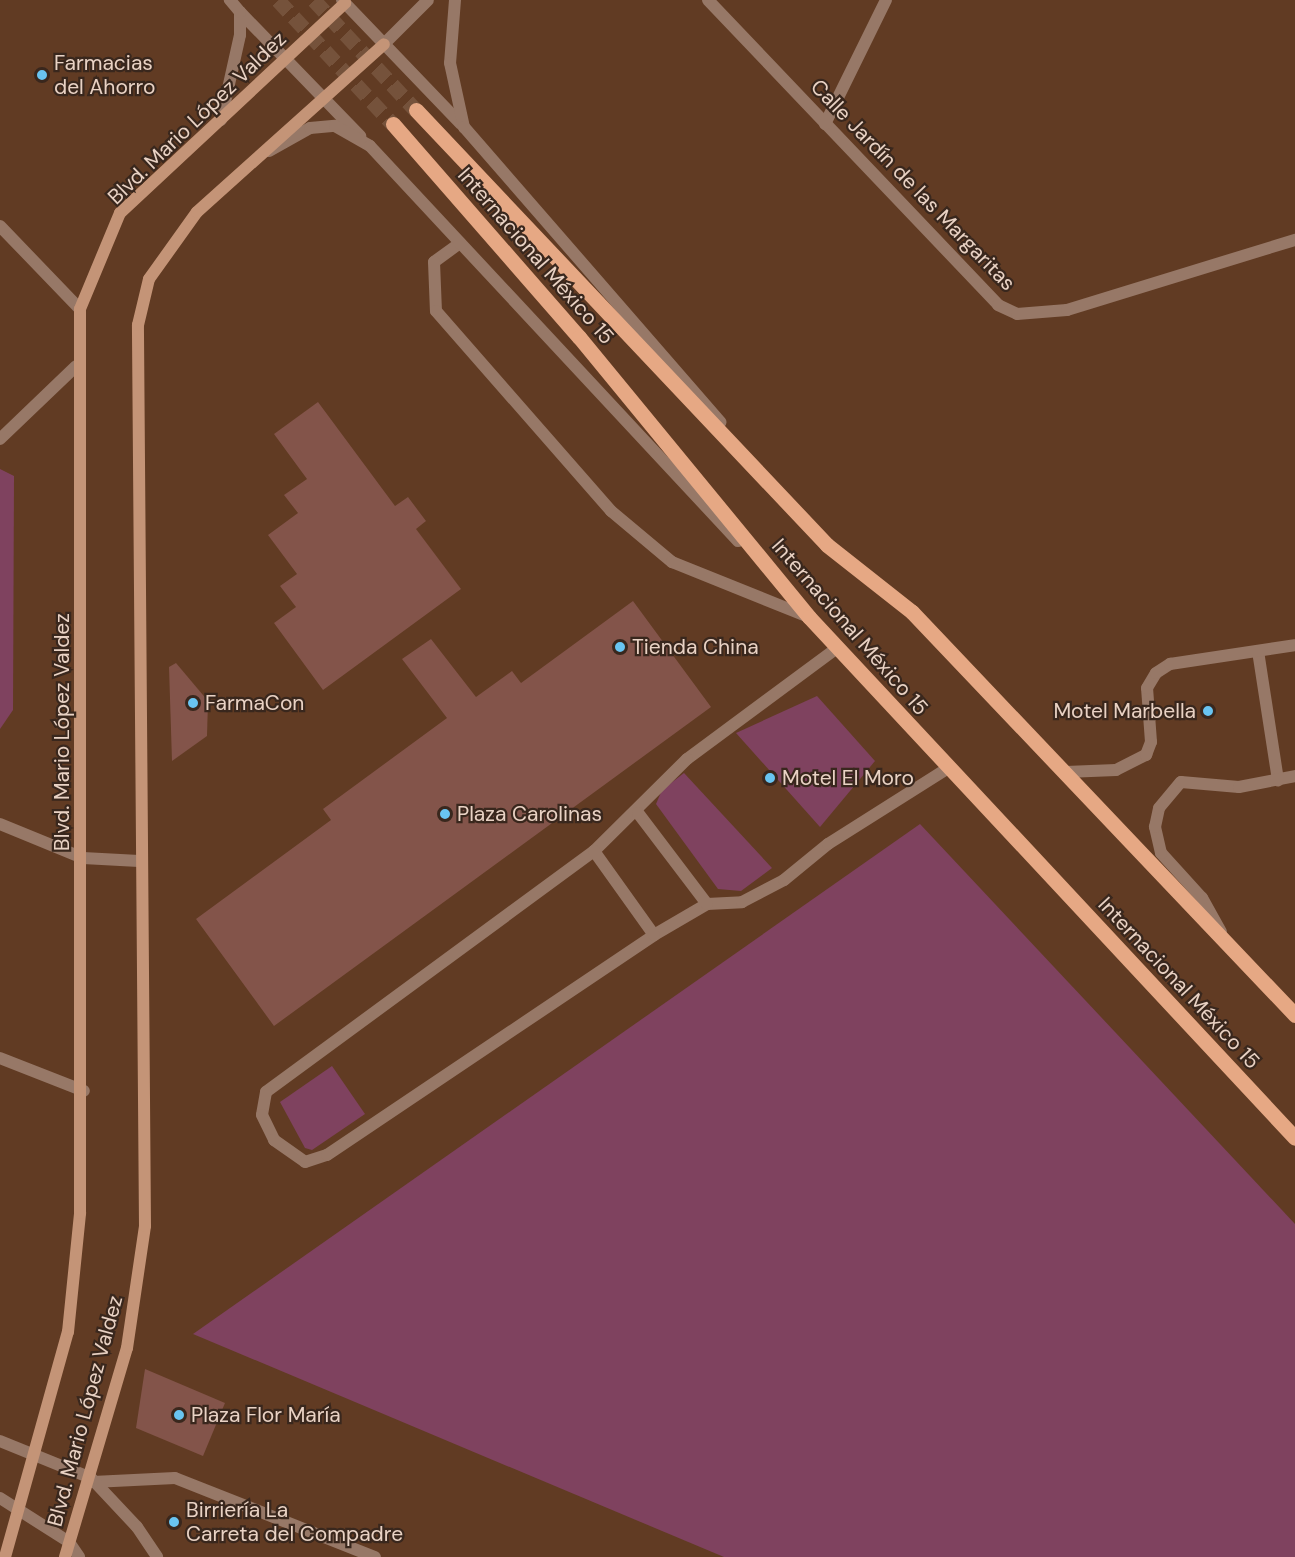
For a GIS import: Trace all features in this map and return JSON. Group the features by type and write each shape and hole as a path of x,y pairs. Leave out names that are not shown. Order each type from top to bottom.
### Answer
{"main road":[{"name":"Blvd. Mario López Valdez","path":"5,1557 68,1332 80,1213 84,1091 83,858 76,366 80,309 120,213 285,61 345,1"},
{"name":"Blvd. Mario López Valdez","path":"65,1557 92,1480 127,1348 145,1226 139,861 138,325 149,279 163,255 197,212 384,44"},
{"name":"Internacional México 15","path":"416,110 827,545 912,612 1295,1015"},
{"name":"Internacional México 15","path":"393,124 579,337 809,617 1295,1138"}],"street":[{"path":"230,0 285,61 370,146 809,617"},
{"path":"384,44 428,0"},
{"path":"455,0 450,63 464,127"},
{"name":"Calle Jardín de las Margaritas","path":"708,0 998,305 1017,314 1067,310 1295,240"},
{"path":"825,124 886,0"},
{"path":"345,1 464,127 827,545"},
{"path":"221,120 235,72 240,12"},
{"path":"263,154 310,128 327,127 370,146"},
{"path":"0,226 80,309"},
{"path":"460,243 434,262 436,311 612,511 672,562 809,617"},
{"path":"0,439 76,366"},
{"path":"1066,772 1116,770 1146,755 1151,742 1147,688 1156,673 1191,657 1295,645"},
{"path":"837,648 687,759 653,789 638,813 594,851 266,1092 262,1115 274,1140 305,1162 327,1155 654,935 707,904 741,902 784,880 828,844 948,768"},
{"path":"1258,651 1278,780"},
{"path":"1228,944 1202,898 1161,853 1155,827 1159,808 1181,782 1239,787 1295,776"},
{"path":"638,813 707,904"},
{"path":"0,824 83,858 139,861"},
{"path":"594,851 654,935"},
{"path":"0,1058 84,1091"},
{"path":"0,1441 92,1480 137,1527 157,1557"},
{"path":"92,1480 175,1478 375,1557"},
{"path":"0,1498 20,1506 69,1542 79,1557"}],"shaded area":[{"path":"0,469 14,476 13,710 0,729"},
{"path":"817,696 875,761 820,827 736,733"},
{"path":"684,773 772,868 741,891 718,889 656,804 662,790"},
{"path":"920,824 1295,1224 1295,1557 724,1557 193,1334"},
{"path":"332,1066 365,1114 312,1150 305,1148 280,1102"}],"building":[{"path":"318,402 395,506 408,497 426,521 416,529 461,589 323,690 274,623 296,607 280,586 297,574 268,535 298,513 284,495 307,479 274,434"},
{"name":"Plaza Carolinas","path":"633,601 711,707 274,1026 196,919 331,820 323,809 447,718 402,659 431,639 476,697 512,671 521,683"},
{"path":"176,663 208,701 207,736 172,761 169,667"},
{"name":"Plaza Flor María","path":"145,1369 225,1403 203,1456 136,1428"}],"tunnel":[{"path":"278,0 393,124"},
{"path":"314,0 416,110"}],"place":[{"name":"Farmacias del Ahorro","path":"42,75"},
{"name":"Tienda China","path":"620,647"},
{"name":"FarmaCon","path":"193,703"},
{"name":"Motel Marbella","path":"1208,711"},
{"name":"Motel El Moro","path":"770,778"},
{"name":"Plaza Carolinas","path":"445,814"},
{"name":"Plaza Flor María","path":"179,1415"},
{"name":"Birriería La Carreta del Compadre","path":"174,1522"}]}
